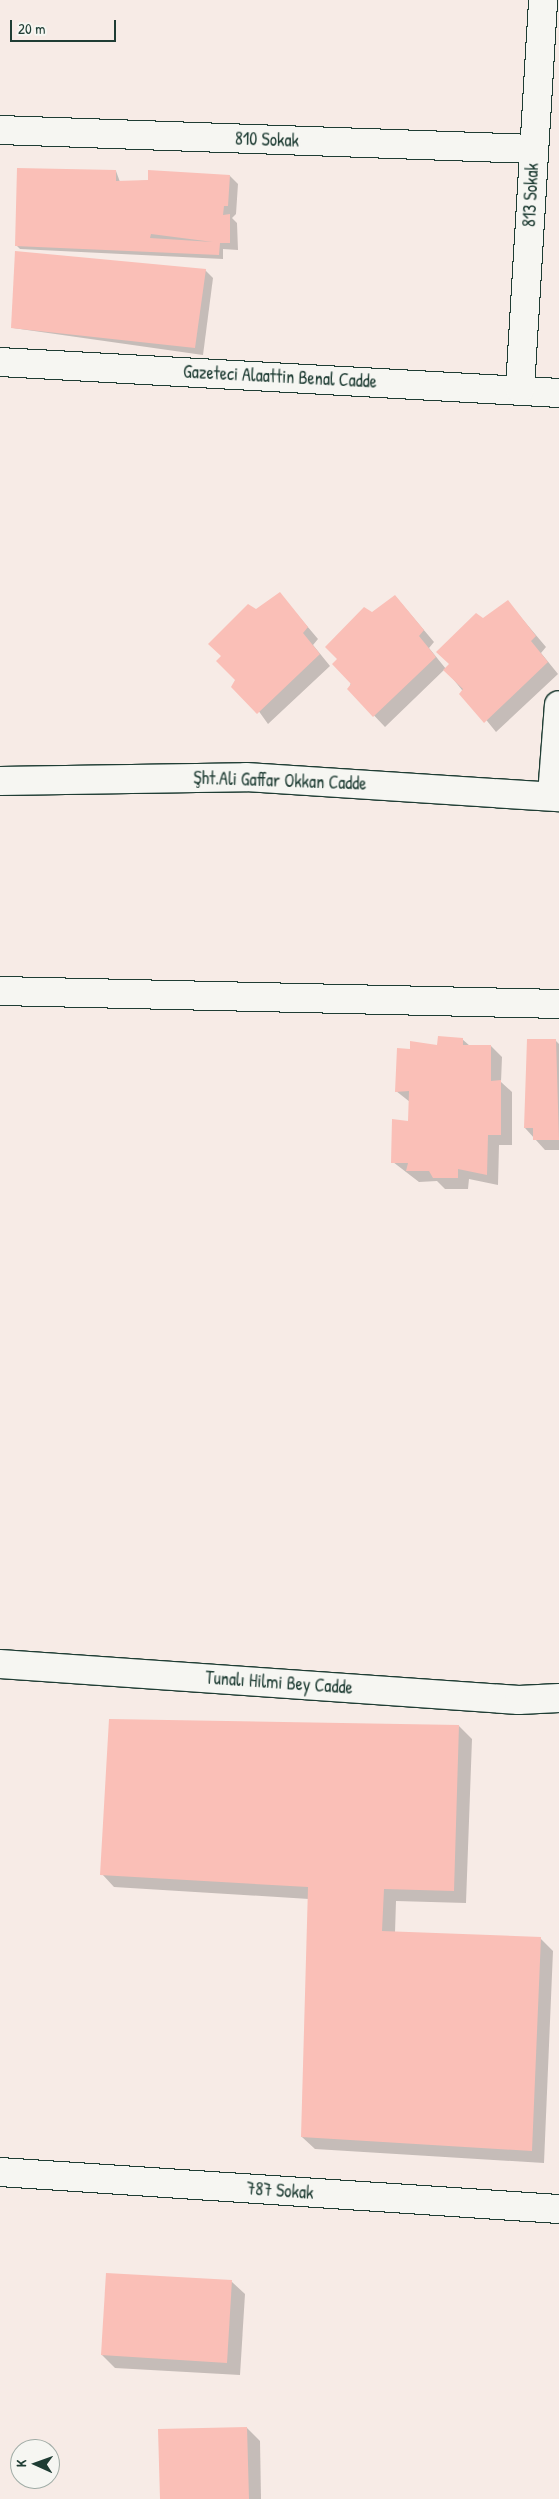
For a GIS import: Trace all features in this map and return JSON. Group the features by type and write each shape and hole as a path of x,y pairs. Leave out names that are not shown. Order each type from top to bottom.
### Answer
{"street":[{"name":"813 Sokak","path":"520,389 543,0"},
{"name":"810 Sokak","path":"0,130 534,149"},
{"name":"Gazeteci Alaattin Benal Cadde","path":"0,362 520,389 559,393"},
{"path":"556,796 559,705"},
{"name":"Şht.Ali Gaffar Okkan Cadde","path":"0,781 246,777 556,796"},
{"path":"0,991 559,1004"},
{"name":"Tunalı Hilmi Bey Cadde","path":"0,1664 518,1700 559,1698"},
{"name":"787 Sokak","path":"0,2172 559,2209"}],"building":[{"path":"17,168 116,170 116,181 148,180 148,170 230,175 228,206 224,206 223,215 230,214 230,243 220,243 219,255 15,246","holes":["151,234 213,242 150,238"]},
{"path":"15,251 206,269 195,348 11,328"},
{"path":"280,592 308,627 303,633 320,654 257,714 231,687 235,680 216,661 221,656 208,644 248,604 256,609"},
{"path":"395,595 424,630 419,636 436,657 373,717 347,689 351,684 332,664 337,659 325,647 364,607 372,612"},
{"path":"508,600 536,636 531,641 548,662 484,723 459,694 463,689 443,670 449,664 436,652 476,613 483,618"},
{"path":"438,1036 463,1038 463,1045 491,1045 491,1081 501,1080 501,1135 488,1135 487,1175 458,1169 458,1178 433,1178 429,1171 406,1171 408,1163 391,1163 392,1119 408,1121 409,1091 395,1092 397,1048 410,1049 410,1041 437,1045"},
{"path":"527,1039 556,1039 559,1140 533,1140 533,1128 524,1128"},
{"path":"109,1719 459,1725 454,1891 384,1889 382,1931 541,1937 532,2151 301,2137 308,1887 100,1875"},
{"path":"106,2273 232,2280 227,2363 101,2355"},
{"path":"247,2427 249,2499 160,2499 158,2429"}]}
